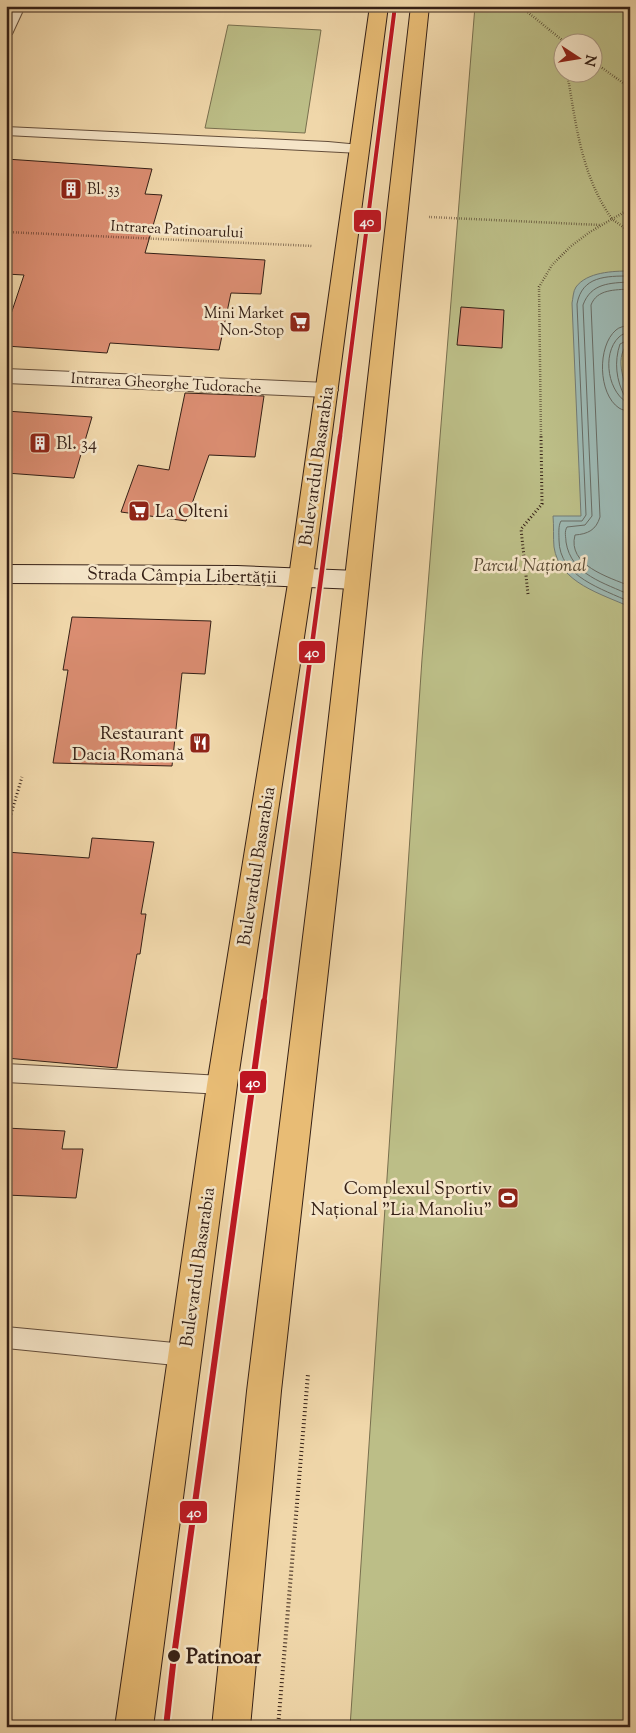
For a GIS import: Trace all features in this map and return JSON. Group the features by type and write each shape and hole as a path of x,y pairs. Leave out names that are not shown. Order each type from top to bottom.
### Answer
{"main road":[{"name":"Bulevardul Basarabia","path":"134,1727 222,1085 301,577 379,6"},
{"path":"231,1727 264,1391 326,864 420,6"}],"street":[{"path":"6,30 16,6"},
{"name":"Intrarea Gheorghe Tudorache","path":"6,376 326,390"},
{"name":"Strada Câmpia Libertății","path":"6,574 301,577 357,580"}],"lane":[{"path":"6,131 360,149"},
{"path":"6,1073 222,1085"},
{"path":"6,1337 185,1355"}],"path":[{"path":"520,6 554,34"},
{"path":"604,69 630,88"},
{"path":"570,82 582,157 602,207 612,218 630,232"},
{"path":"528,594 521,529 542,504 539,287 555,260 568,247 600,225 630,208"},
{"path":"426,217 600,225"},
{"name":"Intrarea Patinoarului","path":"6,232 346,248"},
{"path":"6,831 22,777"}],"green space":[{"name":"Complexul Sportiv Național \"Lia Manoliu\"","path":"475,6 630,6 630,1727 350,1727 422,659"},
{"path":"228,25 321,30 305,133 205,128"}],"water":[{"path":"630,271 630,342 622,354 621,369 630,398 630,607 583,586 564,570 554,547 553,516 581,516 572,303 574,291 581,282 593,275"}],"building":[{"path":"6,159 152,169 145,194 162,195 145,253 265,260 261,294 231,293 219,350 110,343 107,353 6,346 6,329 24,275 6,274"},
{"path":"461,307 504,310 502,348 457,345"},
{"path":"185,393 264,396 255,457 209,455 186,521 121,512 138,465 169,470"},
{"name":"Bl. 34","path":"6,411 92,417 74,478 6,473"},
{"path":"72,617 211,621 205,674 182,673 172,766 53,763 68,670 63,670"},
{"path":"92,838 154,842 141,914 146,914 140,954 137,954 117,1068 6,1058 6,852 89,858"},
{"path":"6,1128 65,1131 62,1149 83,1149 76,1198 6,1195"}],"transit line":[{"name":"40","path":"166,1727 174,1656 317,615 395,6"}],"place":[{"name":"Bl. 33","path":"71,189"},
{"name":"Mini Market Non-Stop","path":"300,322"},
{"name":"Bl. 34","path":"40,443"},
{"name":"La Olteni","path":"139,511"},
{"name":"Restaurant Dacia Romană","path":"200,743"},
{"name":"Complexul Sportiv Național \"Lia Manoliu\"","path":"508,1198"},
{"name":"Patinoar","path":"174,1656"}],"park label":[{"name":"Parcul Național","path":"530,565"}]}
